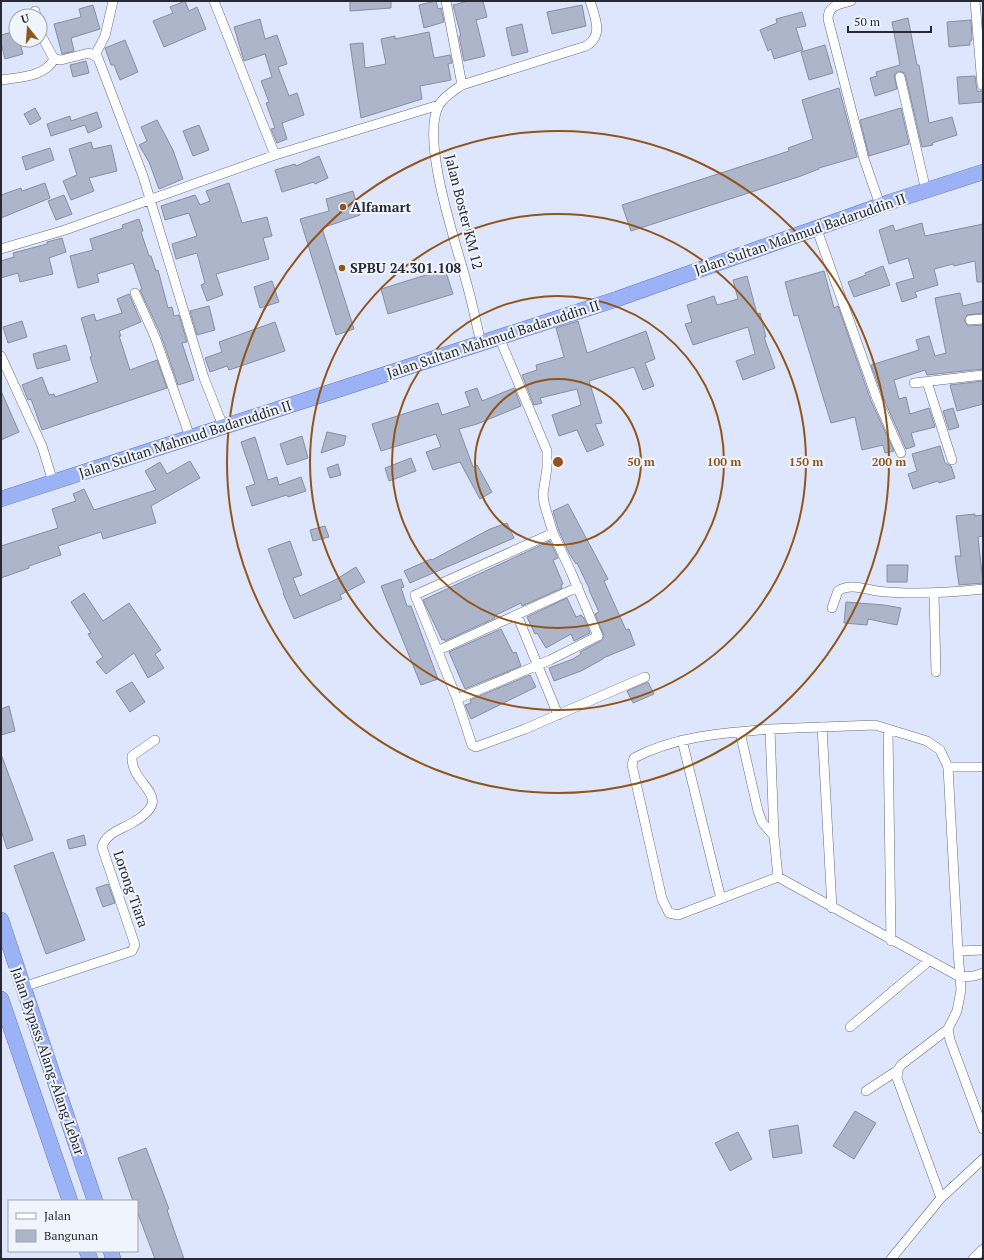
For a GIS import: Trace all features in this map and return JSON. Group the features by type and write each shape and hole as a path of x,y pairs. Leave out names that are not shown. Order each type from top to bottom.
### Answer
{"highway":[{"name":"Jalan Sultan Mahmud Badaruddin II","path":"1,499 617,299 880,205 983,172"},
{"name":"Jalan Bypass Alang-Alang Lebar","path":"1,920 95,1200"},
{"name":"Jalan Bypass Alang-Alang Lebar","path":"1,999 70,1200"}],"street":[{"path":"95,55 105,36 113,1"},
{"path":"214,1 275,155"},
{"path":"446,1 462,85"},
{"path":"1,249 66,230 275,155 439,105 462,85 586,46 593,42 596,37 597,27 590,1"},
{"path":"851,1 838,4 830,8 828,13 829,26 864,160 880,205"},
{"path":"975,1 982,86"},
{"path":"48,48 54,59"},
{"path":"54,59 61,60 89,53 98,58 149,200 204,378 223,426"},
{"path":"1,80 40,73 50,67 54,59"},
{"path":"900,77 926,191"},
{"name":"Jalan Boster KM 12","path":"439,105 434,125 434,148 438,176 468,288 480,344"},
{"path":"816,228 877,399 900,453"},
{"path":"135,293 155,337 190,437"},
{"path":"970,320 983,319"},
{"path":"457,699 538,665 598,636 553,532 542,494 548,468 547,451 499,337"},
{"path":"1,356 42,446 53,482"},
{"path":"914,383 983,375"},
{"path":"927,382 952,460"},
{"path":"553,532 415,595 457,699 472,744 476,747 558,715 645,677"},
{"path":"437,651 578,587"},
{"path":"832,608 838,591 848,587 897,593 934,594 983,589"},
{"path":"934,594 936,672"},
{"path":"517,615 558,715"},
{"path":"778,877 678,915 669,913 662,899 632,765 634,758 645,752 682,740 740,732 770,729 875,725 927,741 940,750 948,767 961,990 957,1011 948,1029 901,1065 898,1070 897,1078 941,1198"},
{"path":"822,728 832,908"},
{"path":"770,729 774,836 778,877"},
{"path":"888,729 891,941"},
{"path":"740,732 758,811 762,822 774,836"},
{"name":"Lorong Tiara","path":"23,987 132,951 134,949 135,945 122,903 102,847 107,836 144,816 150,811 153,804 152,797 135,770 132,756 155,740"},
{"path":"682,740 721,899"},
{"path":"948,767 983,767"},
{"path":"778,877 891,941 960,977 974,976 983,972"},
{"path":"958,951 983,950"},
{"path":"850,1027 930,960"},
{"path":"948,1029 950,1040 983,1129"},
{"path":"866,1091 898,1070"},
{"path":"891,1259 941,1198 983,1159"},
{"path":"973,1259 983,1249"}],"building":[{"path":"185,1 189,11 197,7 206,29 164,47 153,21 173,13 170,7"},
{"path":"350,1 391,1 391,8 350,11"},
{"path":"436,1 438,9 441,8 444,22 424,28 419,5"},
{"path":"468,1 483,1 487,17 476,20 485,56 464,61 459,36 461,36 453,5"},
{"path":"93,5 100,29 71,38 74,51 62,54 54,24 81,17 79,9"},
{"path":"582,5 586,26 552,34 547,12"},
{"path":"802,12 806,26 796,28 803,50 774,59 771,49 768,51 760,30 777,23 776,19"},
{"path":"908,18 917,65 919,65 929,123 952,117 957,135 932,143 933,145 922,147 905,73 899,71 894,75 897,89 875,96 870,78 877,76 876,72 900,65 892,22"},
{"path":"260,19 265,39 277,35 287,64 278,67 289,96 297,93 304,115 282,123 287,139 277,143 271,129 275,128 266,103 269,102 261,81 272,77 265,54 244,61 234,27"},
{"path":"971,20 972,40 970,41 970,45 949,47 947,22"},
{"path":"522,24 528,52 512,56 506,28"},
{"path":"429,32 434,58 450,55 452,63 448,64 451,80 420,86 422,99 361,118 350,44 363,43 365,68 386,64 381,39 395,36 395,39"},
{"path":"8,33 8,48 21,48 23,54 5,59 1,43 1,35"},
{"path":"125,40 138,72 120,80 114,65 111,65 105,48"},
{"path":"825,45 833,73 809,80 801,52"},
{"path":"86,61 89,73 73,77 70,65"},
{"path":"975,76 977,91 983,91 983,102 959,104 957,77"},
{"path":"839,88 857,157 819,168 798,177 631,231 622,205 789,151 788,148 813,139 802,100"},
{"path":"35,108 41,119 30,125 24,114"},
{"path":"901,108 909,144 869,156 860,120"},
{"path":"97,112 102,127 88,133 85,125 51,136 47,124 70,116 71,121"},
{"path":"157,120 173,150 183,179 159,189 149,162 139,145 147,141 141,127"},
{"path":"199,125 209,150 193,156 183,131"},
{"path":"91,142 93,149 111,145 117,171 89,178 94,191 71,200 63,181 77,175 69,149"},
{"path":"50,148 54,160 26,170 22,157"},
{"path":"319,156 328,178 315,184 314,182 282,192 275,170 295,164 296,166"},
{"path":"45,183 50,198 1,218 1,195 21,188 22,191"},
{"path":"229,183 242,223 267,217 272,236 263,238 269,259 216,274 223,295 207,301 201,285 205,283 197,253 176,259 172,244 197,236 189,213 165,220 161,206 195,195 200,205 210,201 206,191"},
{"path":"353,191 360,215 322,228 354,329 336,335 300,219 329,211 326,199"},
{"path":"64,195 72,214 56,220 48,201"},
{"path":"139,219 143,231 141,232 149,256 151,256 156,271 158,270 168,308 172,307 174,316 179,315 187,342 182,343 194,380 178,385 161,335 140,290 142,289 133,263 97,274 99,282 78,288 70,256 93,250 90,239 123,228 122,225"},
{"path":"922,223 925,236 983,224 983,282 977,282 975,261 954,266 953,264 934,269 938,285 915,292 917,297 902,302 896,283 914,278 908,258 889,264 879,230 893,225 895,231"},
{"path":"62,238 66,252 49,258 53,274 20,282 18,273 1,278 1,261 14,257 13,253 47,244 47,242"},
{"path":"883,266 890,285 854,297 848,282"},
{"path":"445,269 453,294 388,314 381,289"},
{"path":"824,271 834,308 838,306 871,401 894,451 885,453 883,445 862,450 855,417 831,423 798,315 794,316 785,282"},
{"path":"747,276 757,314 760,313 766,337 764,337 775,368 743,380 736,361 755,354 748,327 693,345 685,324 692,322 687,305 714,296 717,305 738,299 733,280"},
{"path":"272,281 279,302 260,308 254,287"},
{"path":"960,293 963,306 983,301 983,313 967,315 964,320 968,326 983,325 983,369 927,375 925,370 894,380 899,399 906,397 910,414 929,408 935,427 911,433 915,446 906,449 883,397 871,365 919,350 916,340 929,336 935,356 946,353 935,298"},
{"path":"129,294 141,322 119,331 121,336 119,336 130,370 157,360 167,388 42,430 31,399 28,400 22,385 42,377 49,395 54,394 55,397 98,382 90,357 92,356 81,318 94,314 96,321 122,313 117,299"},
{"path":"209,306 215,330 197,335 190,311"},
{"path":"22,321 27,337 8,343 3,327"},
{"path":"578,321 587,353 646,331 655,359 645,363 654,386 643,390 634,367 589,381 602,423 595,424 604,445 587,452 577,430 559,436 552,415 581,405 577,389 540,398 542,403 534,405 522,375 537,370 536,365 564,357 556,328"},
{"path":"275,322 285,351 229,370 227,366 210,372 205,358 222,352 219,342"},
{"path":"66,345 70,360 37,369 33,354"},
{"path":"983,381 983,404 957,411 950,385"},
{"path":"477,388 482,401 514,388 521,406 477,424 459,429 473,467 477,465 492,492 480,499 460,462 433,470 426,452 441,447 436,434 381,451 372,424 438,403 442,415 470,406 465,392"},
{"path":"1,391 19,432 1,440"},
{"path":"953,408 959,427 949,430 943,411"},
{"path":"327,432 346,436 344,445 321,453"},
{"path":"302,436 308,458 287,465 280,444"},
{"path":"255,437 268,480 277,477 279,485 301,477 306,491 288,497 287,495 252,506 246,487 255,484 241,442"},
{"path":"940,446 945,463 951,466 955,478 939,483 938,481 913,489 908,474 917,471 912,454"},
{"path":"411,458 416,471 389,481 385,468"},
{"path":"190,461 200,478 151,506 156,523 103,539 101,532 58,546 61,555 1,578 1,546 58,528 52,509 76,501 73,494 84,489 94,510 156,490 145,471 160,462 167,474"},
{"path":"338,464 341,475 330,478 327,468"},
{"path":"568,504 608,579 604,581 626,630 629,629 635,645 603,658 581,671 554,681 549,668 573,659 581,654 580,652 601,641 604,636 595,614 599,612 577,563 576,564 569,553 559,531 553,511"},
{"path":"975,514 975,516 983,515 983,536 978,537 983,583 959,585 955,556 961,556 956,516"},
{"path":"507,523 514,538 410,583 404,571 431,559 432,560 490,529"},
{"path":"325,526 329,537 313,541 310,530"},
{"path":"290,541 302,575 293,578 300,596 335,580 356,567 365,582 340,595 342,599 294,619 283,593 268,549"},
{"path":"550,541 558,558 553,560 563,584 561,585 562,588 522,606 521,603 494,616 495,618 445,641 444,639 442,640 423,600"},
{"path":"887,565 908,565 907,582 887,582"},
{"path":"401,579 404,587 401,588 407,606 411,606 438,679 421,685 381,586"},
{"path":"84,593 103,621 129,603 161,650 155,654 164,668 148,678 134,653 106,674 96,662 103,657 88,634 91,633 71,602"},
{"path":"567,598 576,617 581,615 584,618 590,633 574,641 571,634 546,648 537,633 535,634 527,617"},
{"path":"846,602 901,608 897,625 868,619 867,625 844,623"},
{"path":"501,629 513,653 516,652 521,666 465,689 449,652"},
{"path":"530,675 536,687 471,719 465,705 471,703 470,700"},
{"path":"132,682 145,702 130,712 116,691"},
{"path":"648,682 654,694 633,703 627,691"},
{"path":"9,706 15,731 1,735 1,709"},
{"path":"1,754 33,840 7,849 1,830"},
{"path":"84,835 86,845 69,849 67,840"},
{"path":"53,852 85,940 46,954 14,866"},
{"path":"108,884 115,903 103,907 96,888"},
{"path":"855,1111 876,1123 854,1159 833,1146"},
{"path":"798,1125 802,1153 773,1158 769,1130"},
{"path":"738,1132 752,1159 730,1171 715,1143"},
{"path":"146,1148 169,1209 167,1210 184,1259 155,1259 138,1214 138,1200 133,1200 118,1158"}],"place":[{"name":"Alfamart","path":"343,207"},
{"name":"SPBU 24.301.108","path":"342,268"}]}
